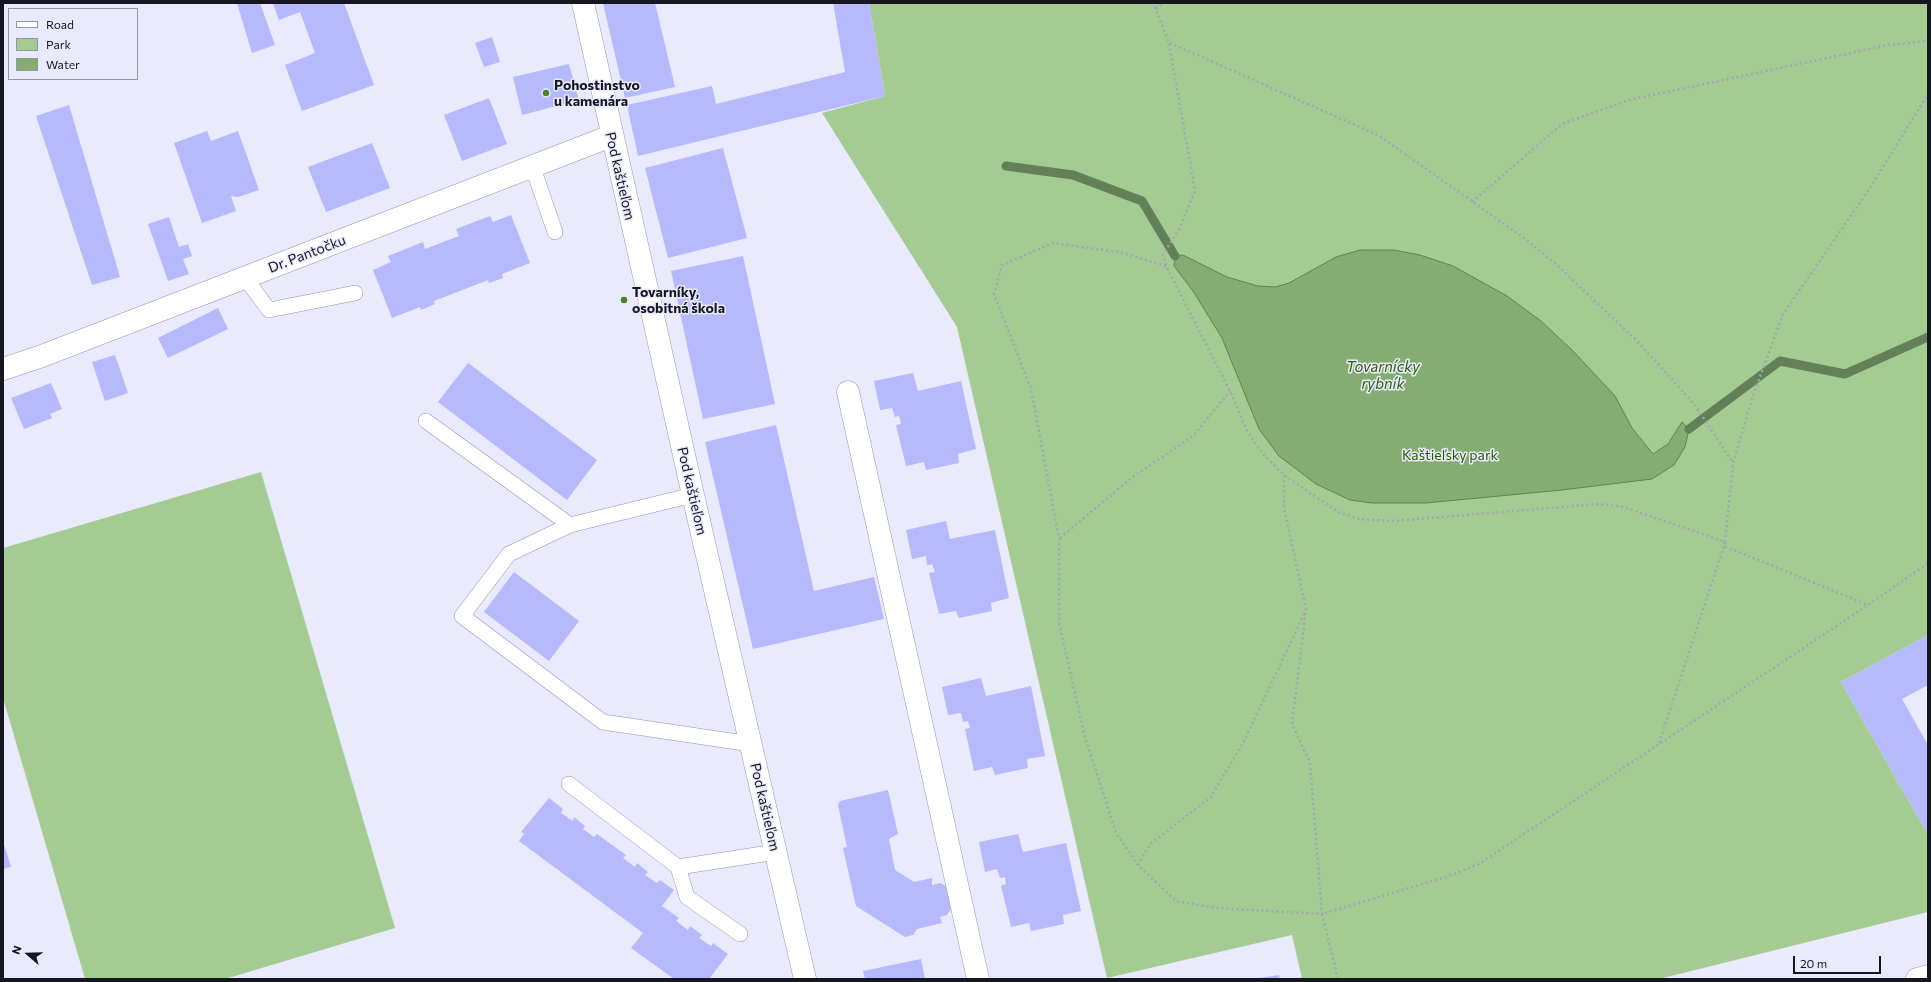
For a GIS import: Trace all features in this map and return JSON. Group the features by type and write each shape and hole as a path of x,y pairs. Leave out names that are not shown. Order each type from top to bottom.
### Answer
{"street":[{"name":"Pod kaštieľom","path":"583,3 611,136 693,495 806,979"},
{"name":"Dr. Pantočku","path":"3,369 42,356 532,165 611,136"},
{"path":"848,392 978,979"},
{"path":"1917,979 1928,976"}],"lane":[{"path":"532,165 555,232"},
{"path":"245,278 269,310 355,293"},
{"path":"426,420 570,525"},
{"path":"693,495 570,525 509,554 462,616 603,722 751,744"},
{"path":"569,784 678,867 687,897 740,934"},
{"path":"678,867 776,852"}],"path":[{"path":"1151,3 1156,9 1169,43 1195,191 1179,229 1163,255 1166,266 1230,391 1247,431 1263,454 1284,475 1338,512 1359,520 1393,521 1599,504 1624,507 1724,544 1868,605"},
{"path":"1156,9 1163,3"},
{"path":"1472,202 1562,124 1629,100 1888,45 1928,41"},
{"path":"1169,43 1378,135 1524,238 1558,266 1638,342 1695,405 1733,463"},
{"path":"1659,744 1724,544 1733,463 1753,396 1783,314 1870,188 1928,94"},
{"path":"1166,266 1119,252 1053,243 1002,265 994,294 1031,389 1059,539 1059,622 1084,734 1116,833 1138,865 1176,901 1217,908 1322,914 1446,877 1479,864 1868,605 1928,563"},
{"path":"1059,539 1134,476 1193,436 1230,391"},
{"path":"1284,475 1284,508 1306,609 1292,724 1310,763 1322,914 1338,979"},
{"path":"1138,865 1150,844 1210,798 1243,743 1306,609"}],"green space":[{"name":"Kaštieľsky park","path":"869,3 1928,3 1928,635 1841,682 1928,835 1928,912 1659,979 1302,979 1292,935 1107,978 957,327 822,113 885,96"},
{"path":"261,472 395,928 225,979 85,979 3,698 3,548"}],"water":[{"name":"Tovarnícky rybník","path":"1360,250 1394,250 1420,255 1453,266 1507,296 1541,321 1573,351 1615,396 1632,428 1653,454 1668,444 1682,422 1689,429 1685,447 1674,465 1652,479 1562,490 1426,503 1372,503 1350,500 1316,484 1279,456 1259,429 1222,338 1193,291 1174,266 1175,256 1183,255 1227,277 1258,286 1275,287 1289,283 1336,257"}],"building":[{"path":"237,3 260,3 275,45 252,53"},
{"path":"344,3 374,85 302,111 285,65 315,53 300,12 279,20 273,4"},
{"path":"603,3 655,3 675,87 625,98"},
{"path":"833,3 869,3 885,96 638,156 627,105 712,86 716,104 845,72"},
{"path":"492,37 500,62 484,67 475,43"},
{"path":"569,64 579,100 522,115 513,77"},
{"path":"489,98 507,144 462,161 444,115"},
{"path":"69,105 120,277 92,285 36,116"},
{"path":"207,131 211,141 238,131 259,190 238,197 231,196 236,211 202,223 174,143"},
{"path":"372,143 390,188 326,212 308,167"},
{"path":"723,148 747,238 668,258 645,168"},
{"path":"511,215 530,263 502,274 503,278 489,283 488,280 434,301 435,304 421,310 420,307 392,318 373,270 391,262 388,256 423,242 425,249 459,236 456,229 490,216 493,222"},
{"path":"169,217 179,247 188,244 192,256 183,259 189,274 168,281 148,224"},
{"path":"743,256 775,404 703,419 671,271"},
{"path":"218,308 228,329 168,358 158,338"},
{"path":"115,355 128,393 105,401 92,362"},
{"path":"468,363 597,460 567,500 438,402"},
{"path":"913,373 918,391 961,381 976,449 958,454 959,463 926,470 924,462 906,466 896,425 901,424 899,416 895,417 892,408 880,410 874,381"},
{"path":"51,383 62,409 50,414 52,418 24,429 11,398"},
{"path":"776,425 814,591 874,577 884,619 753,649 705,442"},
{"path":"946,521 950,539 995,530 1009,598 991,603 992,611 959,618 956,611 939,614 929,573 935,572 932,564 927,565 926,556 912,559 906,530"},
{"path":"514,572 579,621 549,661 484,612"},
{"path":"1928,635 1928,685 1902,699 1928,745 1928,835 1841,682"},
{"path":"981,678 986,696 1031,686 1045,756 1027,759 1028,768 995,775 992,767 974,771 965,729 970,728 968,721 963,722 961,713 948,715 942,687"},
{"path":"888,790 898,834 889,839 895,870 914,882 932,878 932,885 940,883 946,886 951,909 947,915 940,917 942,923 917,929 913,935 905,937 856,906 843,848 847,847 838,805 840,801"},
{"path":"549,798 563,809 561,813 573,821 574,817 585,826 583,829 594,837 597,834 626,855 623,858 635,867 637,863 648,872 645,875 657,883 660,880 674,890 662,906 679,918 676,921 688,930 690,926 702,935 699,938 711,946 713,943 728,954 709,979 674,979 631,948 643,933 519,841 524,834 521,832"},
{"path":"1018,834 1023,852 1066,843 1081,911 1063,915 1064,924 1031,931 1029,923 1011,927 1001,886 1006,884 1005,877 1000,878 997,869 985,872 979,842"},
{"path":"3,841 11,867 3,869"},
{"path":"921,959 925,979 865,979 863,971"},
{"path":"1279,975 1280,979 1259,979 1259,978"}],"waterway":[{"path":"1006,166 1073,175 1142,201 1175,256"},
{"path":"1689,429 1780,361 1845,374 1928,337"}],"place":[{"name":"Pohostinstvo u kamenára","path":"546,93"},
{"name":"Tovarníky, osobitná škola","path":"624,300"}]}
